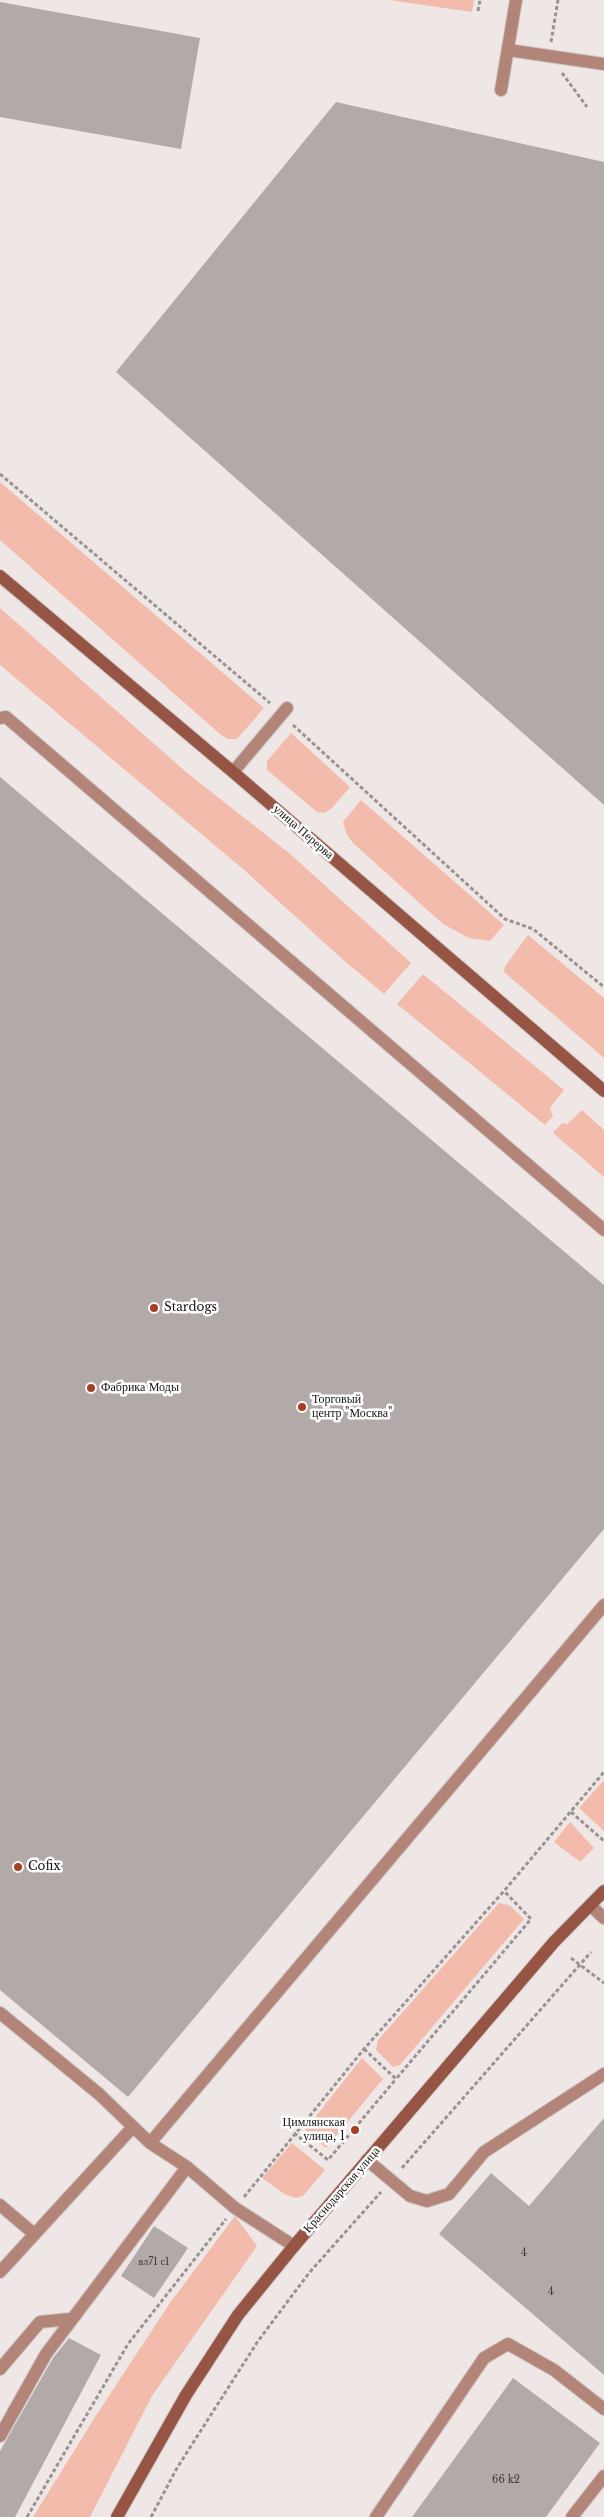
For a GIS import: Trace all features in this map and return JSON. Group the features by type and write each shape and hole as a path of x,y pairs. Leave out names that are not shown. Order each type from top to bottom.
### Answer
{"street":[{"path":"501,90 516,0"},
{"path":"508,50 604,64"},
{"name":"улица Перерва","path":"0,576 233,772 604,1091"},
{"path":"233,772 284,711"},
{"path":"0,718 6,717 604,1230"},
{"path":"150,2143 604,1605"},
{"name":"Краснодарская улица","path":"117,2517 186,2395 238,2315 294,2246 554,1942 604,1891"},
{"path":"590,1906 604,1918"},
{"path":"0,2013 99,2094 132,2128 150,2143 187,2167 236,2208 294,2246"},
{"path":"367,2160 410,2196 427,2201 449,2194 484,2152 604,2074"},
{"path":"0,2272 33,2233 132,2128"},
{"path":"0,2436 46,2354 70,2319 187,2167"},
{"path":"0,2205 33,2233"},
{"path":"0,2369 40,2322 70,2319"},
{"path":"376,2517 484,2358 508,2344 554,2370 604,2409"},
{"path":"572,2517 604,2476"}],"path":[{"path":"478,11 480,0"},
{"path":"0,474 284,711 505,920 533,929 604,987"},
{"path":"27,2517 128,2344 294,2133 364,2049 504,1891 604,1772"},
{"path":"571,1812 604,1841"},
{"path":"294,2133 328,2160 531,1919 504,1891"},
{"path":"151,2517 178,2468 258,2341 309,2273 590,1952"},
{"path":"571,1958 604,1983"},
{"path":"364,2049 396,2079"}],"shaded area":[{"path":"389,0 474,0 472,12"},
{"path":"0,482 264,708 237,739 228,739 221,735 0,540"},
{"path":"0,608 186,772 289,853 411,963 384,994 340,957 243,869 0,665"},
{"path":"291,733 350,787 331,809 324,813 317,812 267,770 267,761"},
{"path":"361,800 504,925 490,941 469,938 443,924 353,843 347,835 343,822"},
{"path":"528,935 604,998 604,1058 504,972 505,966"},
{"path":"423,974 564,1090 550,1108 553,1116 545,1125 397,1004"},
{"path":"582,1110 604,1130 604,1177 553,1133 562,1123 567,1124"},
{"path":"604,1780 604,1831 579,1808"},
{"path":"570,1822 594,1848 580,1862 554,1842"},
{"path":"499,1903 509,1905 524,1919 400,2065 393,2067 376,2050 378,2040"},
{"path":"362,2058 383,2079 326,2148 305,2130"},
{"path":"292,2143 325,2170 303,2196 296,2198 284,2194 262,2178"},
{"path":"235,2216 257,2246 152,2396 90,2517 33,2517 97,2414 170,2303"}],"building":[{"path":"0,2 200,38 181,149 0,117"},
{"path":"336,102 604,162 604,805 116,372"},
{"name":"Торговый центр \"Москва\"","path":"0,777 604,1285 604,1529 128,2097 0,1990"},
{"path":"604,2118 604,2375 439,2234 491,2173 529,2206"},
{"path":"154,2226 188,2248 154,2298 121,2276"},
{"path":"69,2338 101,2355 15,2517 0,2517 0,2451 53,2358"},
{"path":"513,2378 600,2443 546,2517 412,2517"}],"place":[{"name":"Stardogs","path":"154,1308"},
{"name":"Фабрика Моды","path":"91,1388"},
{"name":"Торговый центр \"Москва\"","path":"302,1407"},
{"name":"Cofix","path":"18,1867"},
{"name":"Цимлянская улица, 1","path":"355,2130"}]}
